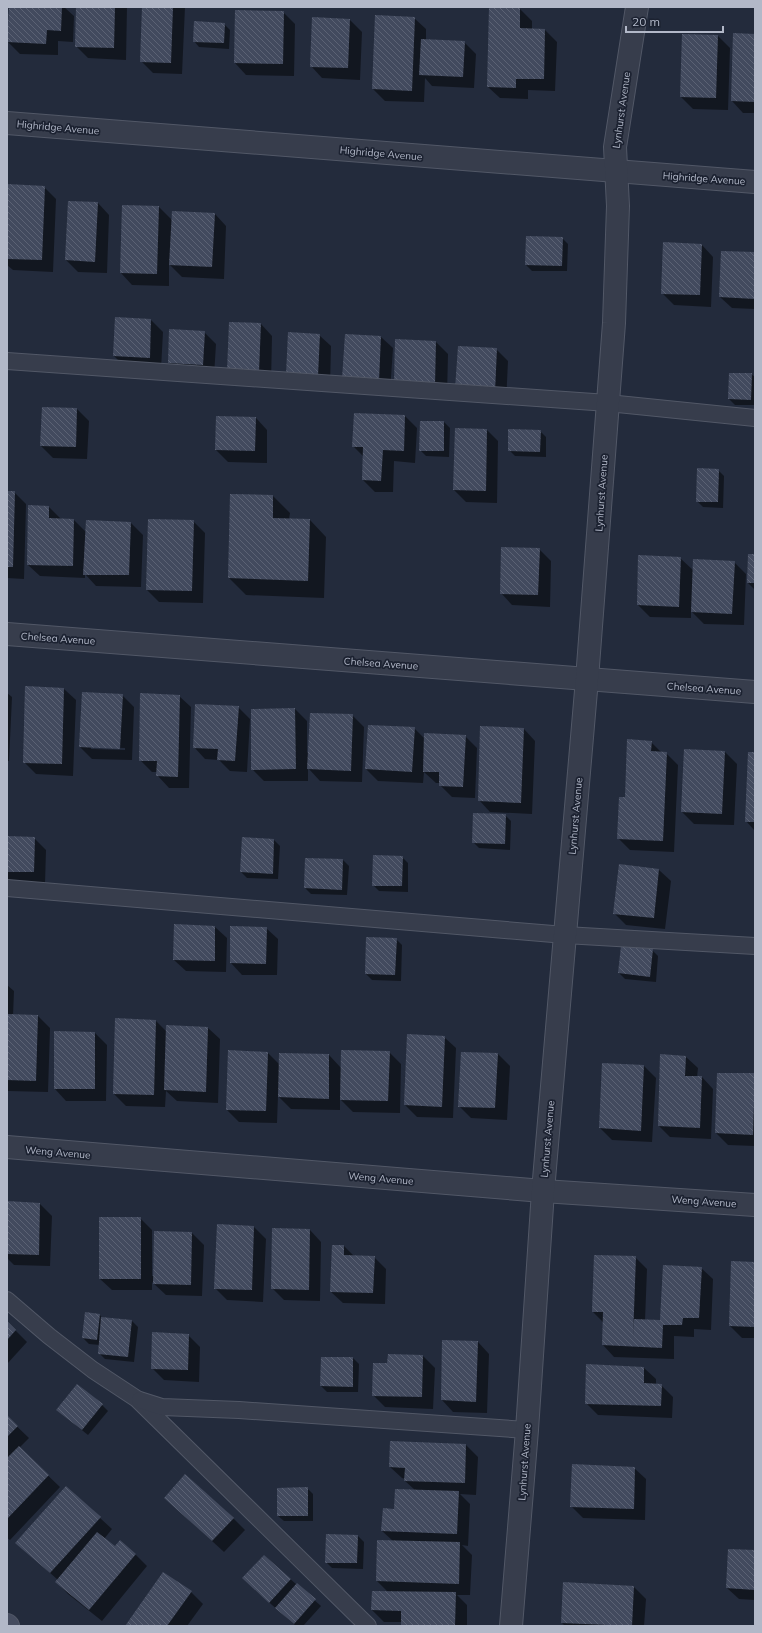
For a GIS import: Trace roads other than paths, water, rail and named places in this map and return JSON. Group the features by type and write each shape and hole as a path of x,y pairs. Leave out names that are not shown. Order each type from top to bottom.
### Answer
{"street":[{"name":"Lynhurst Avenue","path":"511,1626 527,1430 543,1191 587,679 615,316 618,206 615,147 637,7"},
{"name":"Highridge Avenue","path":"7,123 755,182"},
{"name":"Chelsea Avenue","path":"7,634 755,692"},
{"name":"Weng Avenue","path":"7,1147 543,1191 755,1205"}],"lane":[{"path":"7,361 608,403 755,418"},
{"path":"7,888 565,935 755,946"},
{"path":"7,1300 49,1336 93,1370 137,1399 368,1626"},
{"path":"137,1399 162,1407 239,1410 527,1430"}]}
